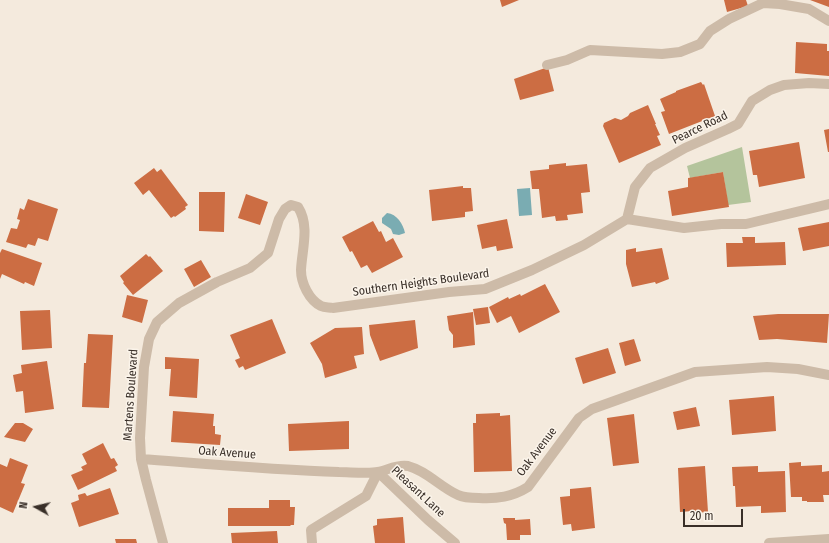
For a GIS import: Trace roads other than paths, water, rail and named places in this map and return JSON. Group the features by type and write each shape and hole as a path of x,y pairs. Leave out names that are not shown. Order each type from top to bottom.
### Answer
{"street":[{"path":"547,64 567,60 590,50 662,54 680,52 700,44 710,31 728,19 763,3 780,4 809,9 829,22"},
{"name":"Pearce Road","path":"627,219 635,187 650,168 685,148 728,130 738,124 752,101 770,90 784,86 810,83 829,84"},
{"path":"627,219 684,228 721,224 746,224 829,204"},
{"name":"Martens Boulevard","path":"163,543 146,480 140,438 144,368 149,339 157,322 179,303 217,282 250,268 268,253 279,219 285,209 291,205 298,207"},
{"name":"Southern Heights Boulevard","path":"298,207 302,213 304,224 304,250 301,271 304,284 308,295 313,301 322,307 333,308 449,292 485,289 532,270 571,251 627,219"},
{"name":"Oak Avenue","path":"142,459 278,469 378,472 392,467 406,466 416,469 458,495 468,498 492,499 510,496 521,492 528,487 580,418 592,409 695,372 767,367 798,369 829,375"},
{"name":"Pleasant Lane","path":"312,543 311,530 366,496 378,472 428,520 455,543"},
{"path":"769,543 829,539"}],"water":[{"path":"530,188 532,215 519,216 517,189"},
{"path":"387,213 397,217 403,226 405,233 399,235 393,234 391,229 382,223 382,218"}]}
